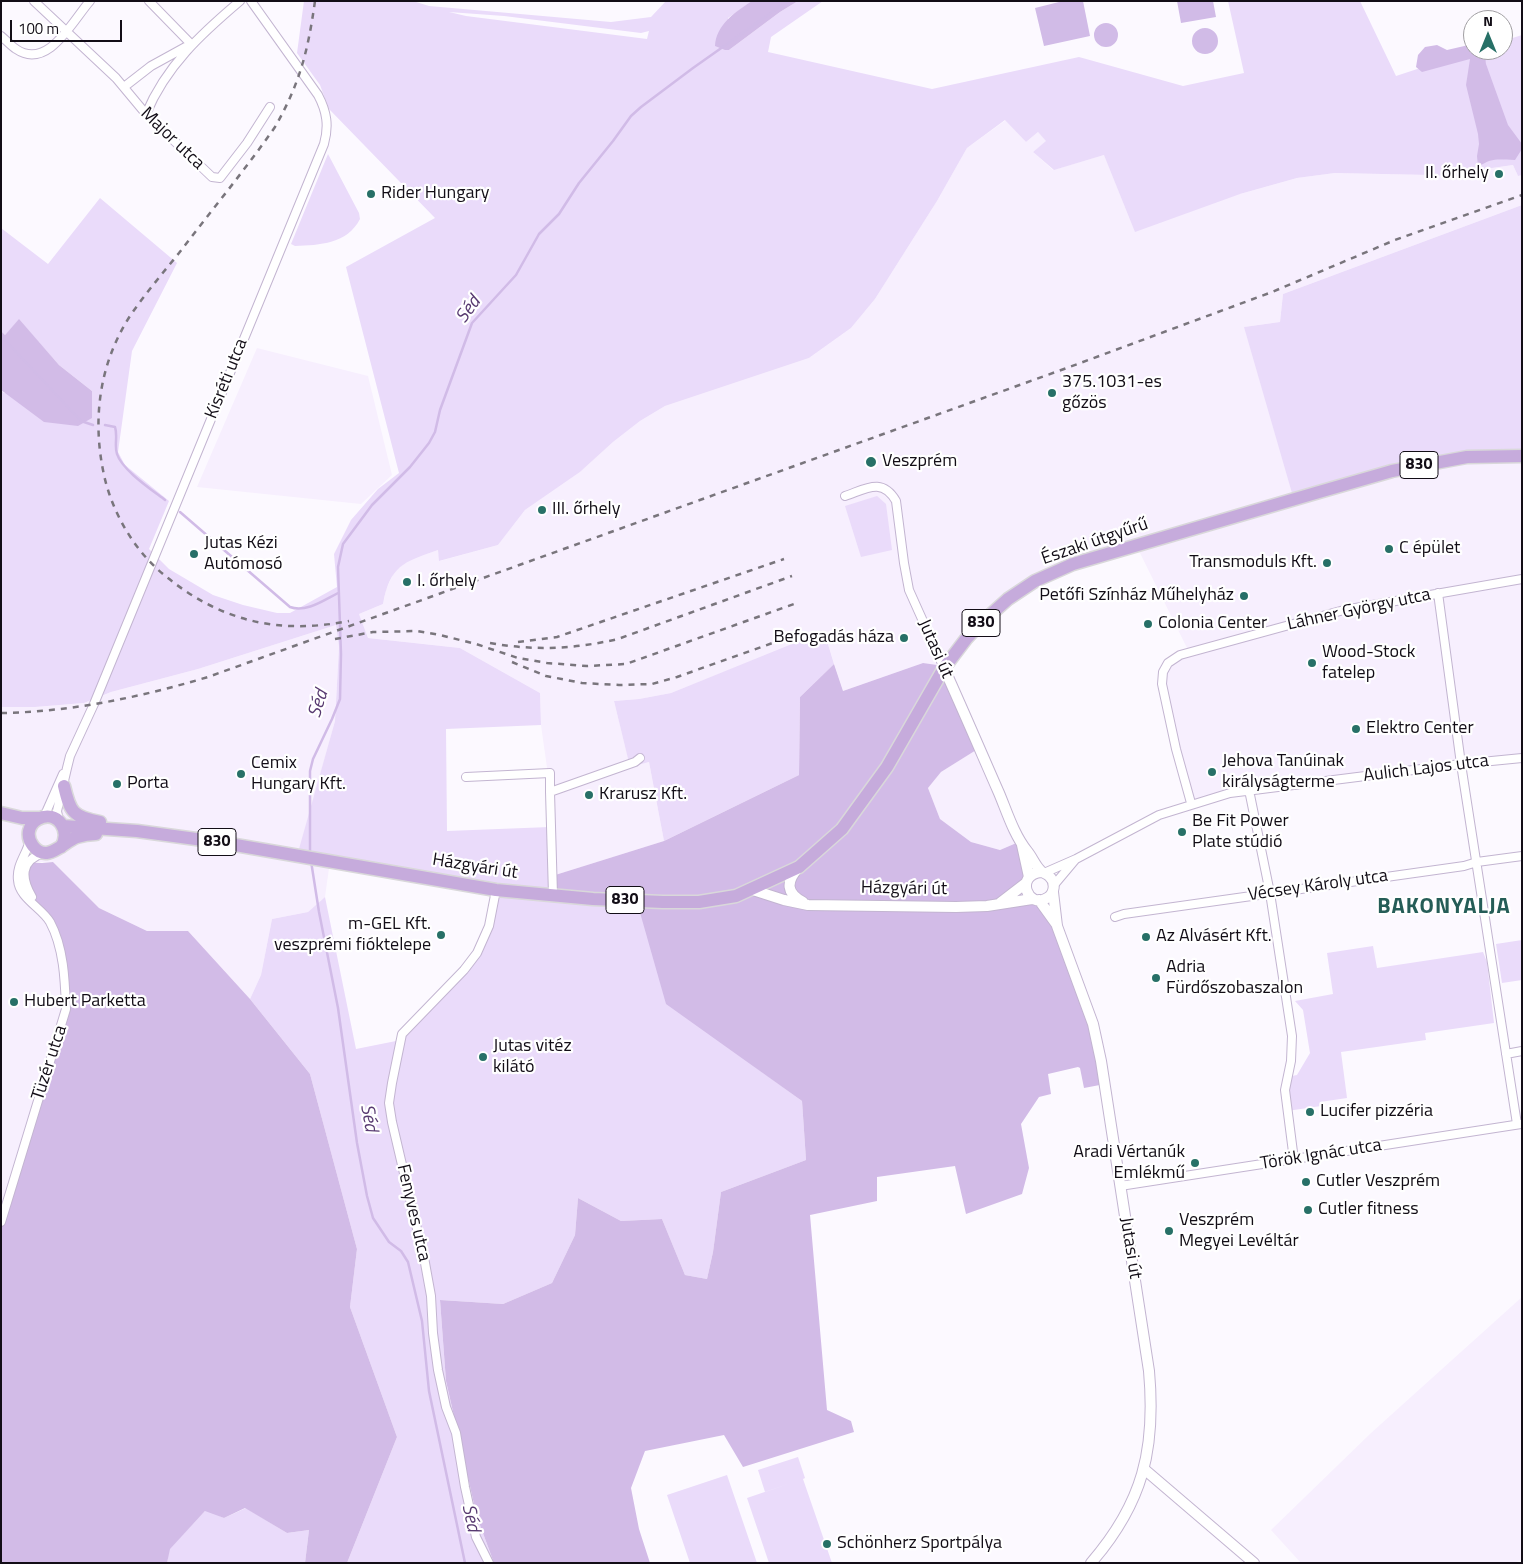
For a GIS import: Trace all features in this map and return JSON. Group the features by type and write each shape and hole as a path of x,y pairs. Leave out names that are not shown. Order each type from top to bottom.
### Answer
{"main road":[{"name":"Északi útgyűrű","path":"753,890 799,867 842,829 887,767 944,668 979,625 1001,604 1035,581 1074,564 1392,472 1467,457 1522,456"},
{"path":"64,786 67,801 77,816 137,831"},
{"name":"830","path":"1,813 22,818 52,817 61,823"},
{"path":"1,818 19,827 35,848 44,853"},
{"path":"29,838 30,827 42,818"},
{"path":"61,823 66,834 61,846"},
{"name":"Házgyári út","path":"61,823 218,842 496,890 592,899 699,902 728,898 753,890"},
{"name":"Házgyári út","path":"61,846 77,837 90,834 137,831"},
{"name":"830","path":"44,853 51,853 61,846"}],"street":[{"name":"Major utca","path":"34,1 124,87 146,114 212,177 220,178 247,143 270,107"},
{"path":"1,36 17,50 37,53 58,42 90,1"},
{"path":"149,1 191,44"},
{"path":"124,87 151,66 191,44 240,1"},
{"name":"Kisréti utca","path":"42,818 67,768 321,154 327,135 326,113 318,95 251,1"},
{"path":"146,114 154,95 191,44"},
{"name":"Jutasi út","path":"845,496 876,486 882,486 888,489 896,501 904,563 910,590 1022,844 1042,872 1051,877 1057,926 1093,1024 1101,1061 1149,1371 1152,1424 1144,1469 1137,1490 1118,1528 1091,1563"},
{"name":"Láhner György utca","path":"1191,804 1176,749 1162,684 1165,667 1171,659 1180,654 1344,610 1522,579"},
{"path":"1438,593 1461,764 1506,1054 1520,1124"},
{"path":"550,792 635,762 640,758"},
{"name":"Aulich Lajos utca","path":"1042,872 1076,859 1159,815 1230,792 1522,758"},
{"name":"Kisréti utca","path":"61,823 57,811 67,768"},
{"path":"466,777 550,773 553,895"},
{"path":"1250,790 1270,893 1292,1036 1291,1061 1285,1090 1294,1160"},
{"name":"Tüzér utca","path":"29,838 28,849 18,868 18,882 22,892 38,907"},
{"name":"Jutasi út","path":"1022,844 1027,880 1026,890 1057,926"},
{"name":"Tüzér utca","path":"1,1222 66,1009 65,977 58,944 50,923 25,885 24,874 29,861 44,853"},
{"name":"Vécsey Károly utca","path":"1115,918 1124,914 1464,866 1477,862 1522,856"},
{"name":"Aulich Lajos utca","path":"1053,889 1076,859"},
{"path":"799,867 792,875 789,883 794,896 808,905"},
{"path":"999,903 1033,874 1042,872"},
{"path":"1035,899 1047,898 1053,889"},
{"name":"Fenyves utca","path":"489,1563 476,1537 456,1433 446,1407 438,1370 425,1263 389,1103 402,1034 464,970 477,953 489,926 496,890"},
{"name":"Házgyári út","path":"753,890 808,905 956,907 1035,899"},
{"path":"1506,1054 1522,1051"},
{"name":"Török Ignác utca","path":"1120,1186 1520,1124"},
{"path":"1144,1469 1254,1563"}],"shaded area":[{"path":"304,1 413,1 429,6 611,22 651,17 666,1 752,1 728,18 729,50 798,1 823,1 771,37 768,52 932,89 1079,57 1183,86 1244,73 1228,1 1360,1 1396,76 1463,54 1463,60 1513,60 1513,38 1522,35 1522,175 1518,176 1513,165 1485,169 1464,177 1335,173 1297,178 1240,194 1135,232 1104,155 1054,170 1033,152 1046,141 1038,132 1026,142 1005,120 967,148 937,201 875,299 851,328 809,358 665,406 640,421 580,472 525,510 498,545 439,561 438,550 407,562 394,573 386,591 383,604 359,614 368,638 460,648 540,693 541,725 446,729 447,831 550,827 552,895 637,902 751,1064 802,1101 806,1160 721,1192 713,1252 707,1279 685,1275 662,1219 621,1221 578,1198 575,1235 552,1283 503,1304 440,1300 446,1381 477,1517 494,1563 347,1563 397,1437 350,1307 357,1249 310,1074 250,999 261,975 272,919 308,912 325,897 356,1049 401,1040 478,953 497,889 297,856 335,721 339,647 336,625 198,669 111,692 84,703 35,707 1,707 1,390 4,393 92,391 59,365 19,320 5,335 1,331 1,228 48,264 100,198 177,263 132,351 118,452 125,465 169,501 149,549 169,569 213,595 243,605 277,613 290,613 337,587 334,554 351,520 378,489 399,473 346,267 435,218 329,109 320,85 297,53","holes":["449,12 504,16 641,33 649,31 647,39 466,16"]},
{"path":"752,1 798,1 729,50 715,46 716,38 723,25"},
{"path":"1063,1 1083,1 1090,36 1044,46 1035,8"},
{"path":"1177,1 1213,1 1216,17 1181,23"},
{"path":"1106,23 1115,26 1118,35 1115,44 1106,47 1097,44 1094,35 1097,26"},
{"path":"1205,28 1214,32 1218,41 1214,50 1205,54 1196,50 1192,41 1196,32"},
{"path":"1437,45 1447,50 1463,46 1463,60 1466,60 1422,72 1416,67 1418,55 1425,47"},
{"path":"1470,60 1486,60 1508,125 1522,144 1522,149 1515,160 1492,160 1478,167 1478,134 1466,85"},
{"path":"1006,120 1026,142 1038,132 1047,141 1033,152 1053,170 1104,155 1240,194 1297,178 1335,173 1464,177 1485,169 1513,165 1518,176 1522,175 1522,205 1283,294 1280,322 1244,327 1430,463 1522,457 1522,757 1206,797 1192,801 1162,684 1165,667 1189,652 1137,547 1021,589 946,669 923,663 843,691 824,632 671,693 614,701 630,766 649,762 664,841 552,876 548,775 541,725 540,693 460,648 368,638 359,614 383,604 386,590 394,572 408,560 438,550 440,561 498,545 525,510 580,472 640,421 665,406 809,358 851,328 875,299 937,201 967,148"},
{"path":"328,154 359,213 360,219 348,234 332,242 295,246 291,244"},
{"path":"1522,205 1522,457 1467,458 1294,500 1244,327 1280,322 1283,294"},
{"path":"19,319 59,365 92,391 92,418 78,426 44,422 1,390 1,331 5,335"},
{"path":"257,348 368,376 392,475 361,504 197,487"},
{"path":"877,496 886,504 892,550 861,557 845,506"},
{"path":"336,625 339,647 335,721 298,856 330,861 325,897 308,912 272,919 261,975 250,999 188,931 147,931 99,908 53,862 17,862 36,909 52,933 62,964 65,1009 1,1217 1,707 35,707 84,703 111,692 198,669"},
{"path":"824,631 834,664 800,697 799,775 664,841 649,762 630,767 614,701 671,693"},
{"path":"923,663 937,665 946,669 981,747 941,772 928,788 940,819 971,842 1000,850 1021,841 1028,877 1002,900 1038,902 1063,938 1105,1084 1084,1088 1080,1068 1078,1067 1048,1074 1051,1094 1039,1097 1021,1124 1029,1168 1022,1194 966,1214 955,1166 877,1177 877,1201 810,1215 827,1410 851,1421 854,1432 743,1467 724,1435 645,1451 631,1488 639,1529 650,1563 494,1563 477,1517 446,1381 440,1300 503,1304 552,1283 575,1235 578,1198 621,1221 662,1219 685,1275 707,1279 713,1252 721,1192 806,1160 802,1101 666,1004 637,902 552,895 552,876 664,841 799,775 800,697 834,664 843,691"},
{"path":"981,747 1021,841 1000,850 971,842 940,819 928,788 941,772"},
{"path":"17,862 53,862 99,908 147,931 188,931 250,999 310,1074 357,1249 350,1307 397,1437 347,1563 305,1563 309,1530 287,1533 245,1508 224,1518 205,1511 170,1549 167,1563 1,1563 1,1217 63,1020 65,989 56,944 48,925 14,884 13,877"},
{"path":"1522,940 1522,980 1502,983 1496,944"},
{"path":"1373,946 1377,968 1483,952 1487,962 1494,1023 1425,1033 1426,1040 1341,1052 1347,1098 1320,1102 1321,1106 1287,1111 1287,1077 1297,1075 1310,1053 1303,1010 1295,1001 1333,994 1327,953"},
{"path":"1522,1297 1522,1560 1513,1563 1301,1563 1271,1530 1371,1433"},
{"path":"798,1457 805,1478 803,1479 832,1563 769,1563 747,1498 765,1492 758,1470"},
{"path":"727,1475 757,1563 690,1563 667,1495"},
{"path":"246,1508 287,1533 309,1530 305,1563 167,1563 169,1549 206,1510 224,1518"}],"waterway":[{"name":"Séd","path":"310,853 310,771 313,759 340,699 341,654 338,567 343,544 372,505 410,467 429,443 435,432 440,410 472,323 516,275 539,234 559,214 579,183 631,116 693,68 788,1"},
{"path":"1,336 81,421 93,425"},
{"path":"105,425 115,427 116,451 125,467 165,500"},
{"path":"180,512 290,607 309,607 338,593"},
{"name":"Séd","path":"311,861 338,1008 357,1143 367,1196 373,1218 389,1242 401,1251 408,1262 422,1321 429,1391 465,1563"}],"railway":[{"path":"315,1 302,66 291,96 275,127 240,175 142,300 119,334 111,353 101,393 99,413 100,454 104,475 113,503 134,542 152,564 184,590 228,613 274,625 323,625 349,621"},
{"path":"1,713 53,710 106,702 208,677 1064,369 1272,292 1395,240 1522,195"},
{"path":"518,642 557,637 784,559"},
{"path":"490,643 507,646 554,648 618,639 792,576"},
{"path":"335,639 373,632 417,631 476,644 518,658 547,663 587,666 626,664 794,604"},
{"path":"512,662 546,676 582,683 652,684 795,635"}],"place":[{"name":"II. őrhely","path":"1499,174"},
{"name":"Rider Hungary","path":"371,194"},
{"name":"375.1031-es gőzös","path":"1052,393"},
{"name":"Veszprém","path":"871,462"},
{"name":"III. őrhely","path":"542,510"},
{"name":"C épület","path":"1389,549"},
{"name":"Jutas Kézi Autómosó","path":"194,554"},
{"name":"Transmoduls Kft.","path":"1327,563"},
{"name":"I. őrhely","path":"407,582"},
{"name":"Petőfi Színház Műhelyház","path":"1244,596"},
{"name":"Colonia Center","path":"1148,624"},
{"name":"Befogadás háza","path":"904,638"},
{"name":"Wood-Stock fatelep","path":"1312,663"},
{"name":"Elektro Center","path":"1356,729"},
{"name":"Jehova Tanúinak királyságterme","path":"1212,772"},
{"name":"Cemix Hungary Kft.","path":"241,774"},
{"name":"Porta","path":"117,784"},
{"name":"Krarusz Kft.","path":"589,795"},
{"name":"Be Fit Power Plate stúdió","path":"1182,832"},
{"name":"m-GEL Kft. veszprémi fióktelepe","path":"441,935"},
{"name":"Az Alvásért Kft.","path":"1146,937"},
{"name":"Adria Fürdőszobaszalon","path":"1156,978"},
{"name":"Hubert Parketta","path":"14,1002"},
{"name":"Jutas vitéz kilátó","path":"483,1057"},
{"name":"Lucifer pizzéria","path":"1310,1112"},
{"name":"Aradi Vértanúk Emlékmű","path":"1195,1163"},
{"name":"Cutler Veszprém","path":"1306,1182"},
{"name":"Cutler fitness","path":"1308,1210"},
{"name":"Veszprém Megyei Levéltár","path":"1169,1231"},
{"name":"Schönherz Sportpálya","path":"827,1544"}],"district":[{"name":"BAKONYALJA","path":"1444,908"}]}
